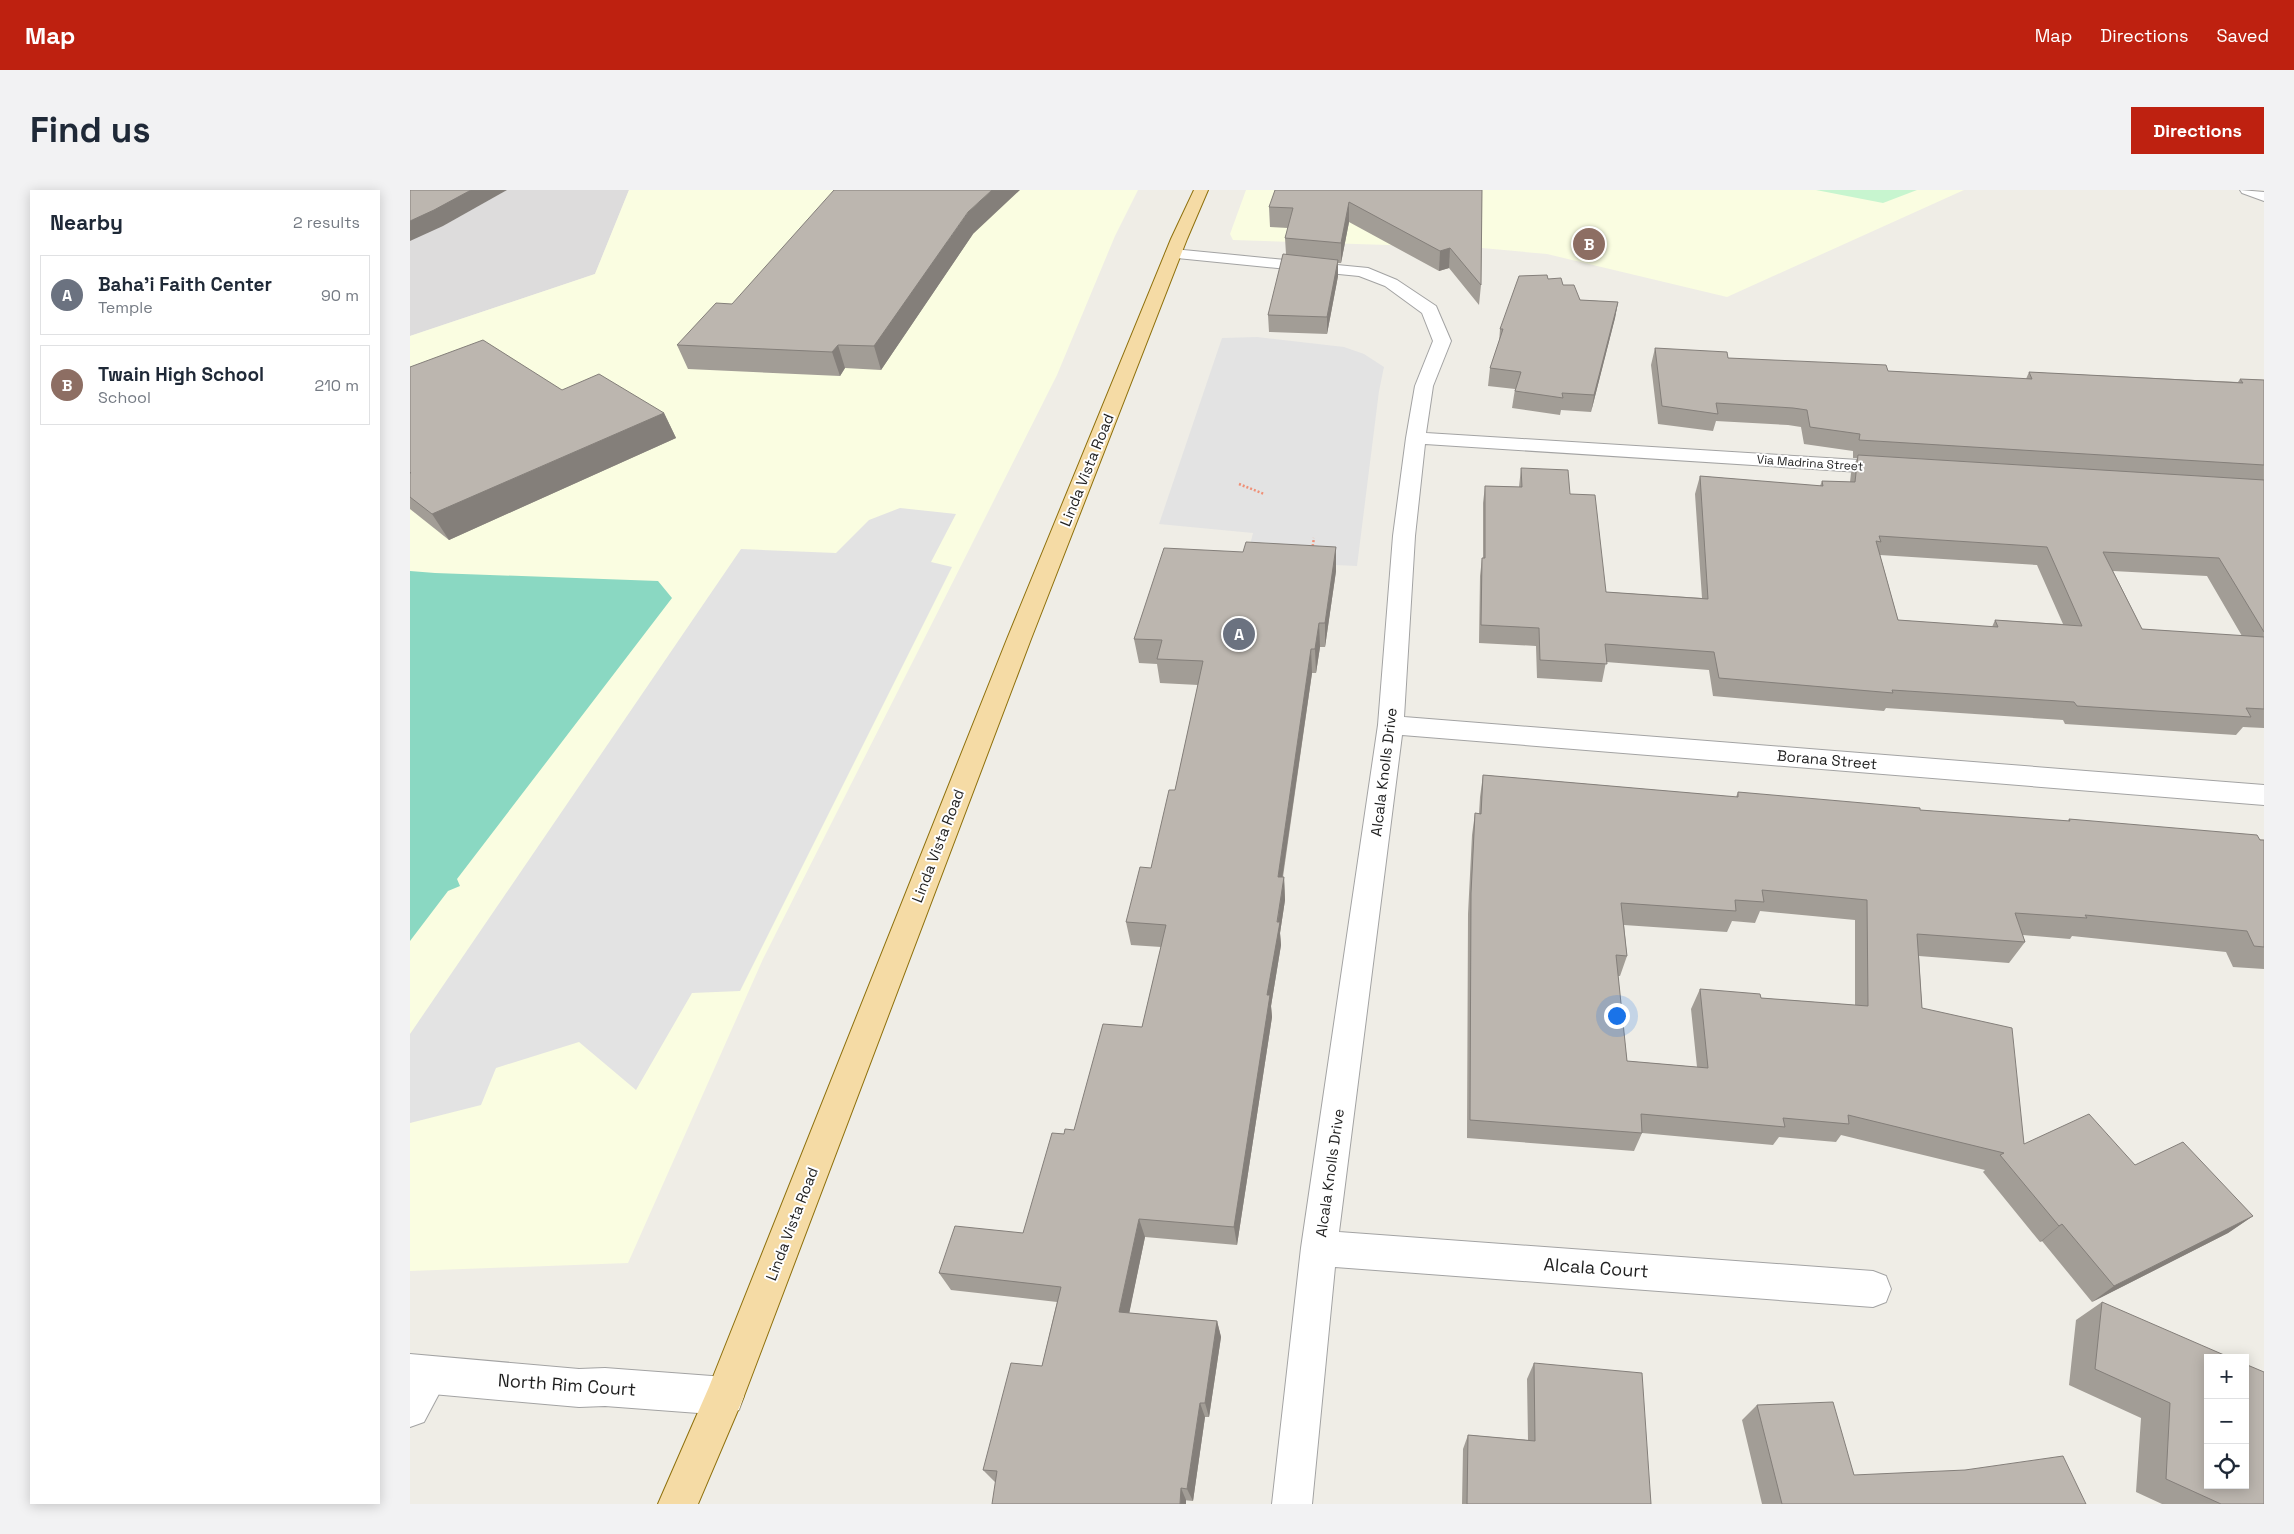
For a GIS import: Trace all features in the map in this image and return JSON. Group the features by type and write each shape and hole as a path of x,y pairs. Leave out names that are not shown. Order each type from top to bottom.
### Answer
{"main road":[{"name":"Linda Vista Road","path":"678,1504 725,1396 1019,639 1173,254 1202,190"}],"street":[{"path":"2247,190 2264,197"},
{"name":"Alcala Knolls Drive","path":"1173,254 1362,271 1391,283 1430,310 1442,342 1424,386 1416,438 1404,536 1391,725 1320,1248 1292,1504"},
{"name":"Via Madrina Street","path":"1416,438 1905,468"},
{"name":"Borana Street","path":"1391,725 2264,794"},
{"name":"Alcala Court","path":"1320,1248 1873,1289"},
{"path":"410,1408 420,1374"},
{"name":"North Rim Court","path":"420,1374 579,1388 605,1387 725,1396"}],"path":[{"path":"1239,484 1264,494"},
{"path":"1311,553 1314,538"}],"shaded area":[{"path":"410,190 629,190 595,274 410,336"},
{"path":"629,190 1138,190 1115,236 1057,375 763,959 628,1263 410,1271 410,336 595,274"},
{"path":"1246,190 1964,190 1727,297 1547,254 1482,248 1233,240 1230,234"},
{"path":"1257,337 1344,347 1364,354 1384,367 1379,391 1357,566 1246,561 1253,533 1159,524 1222,338"},
{"path":"900,508 956,514 931,562 952,567 740,991 692,993 636,1090 579,1042 496,1068 481,1105 410,1123 410,1034 741,549 836,553 869,520"}],"green space":[{"path":"1816,190 1917,190 1883,203"},
{"path":"410,571 658,581 672,598 457,879 460,886 448,891 410,941"}],"building":[{"path":"410,190 471,190 410,221"},
{"path":"834,190 992,190 968,212 874,346 838,345 832,352 677,345 716,303 732,304"},
{"path":"1275,190 1482,190 1481,285 1450,248 1440,251 1349,202 1341,243 1285,238 1293,208 1269,207"},
{"path":"1283,254 1338,260 1327,317 1268,315"},
{"path":"1547,275 1548,279 1561,278 1563,285 1574,285 1580,300 1618,302 1594,395 1562,393 1563,398 1515,391 1521,372 1490,368 1503,329 1500,329 1519,276"},
{"path":"483,340 562,390 599,374 664,413 432,514 410,497 410,367"},
{"path":"1655,348 1727,352 1728,358 1886,365 1888,371 2032,379 2029,372 2243,383 2240,379 2264,380 2264,465 1859,440 1860,434 1810,427 1807,410 1716,403 1718,414 1662,406"},
{"path":"1858,455 2264,480 2264,632 2219,558 2103,552 2142,629 2264,637 2264,709 2246,708 2251,717 2077,706 2074,702 1892,690 1893,693 1719,678 1714,652 1605,644 1607,664 1540,660 1539,628 1481,625 1482,558 1485,558 1485,486 1522,487 1521,468 1568,470 1570,494 1595,495 1606,592 1708,599 1700,476 1823,486 1822,481 1855,482","holes":["1879,536 2047,547 2082,626 1995,620 1998,627 1898,620 1876,541 1881,542"]},
{"path":"1246,542 1336,547 1325,623 1319,623 1315,649 1311,649 1278,877 1284,877 1277,922 1280,922 1267,995 1270,995 1234,1227 1139,1219 1119,1312 1217,1321 1205,1403 1200,1403 1187,1489 1181,1488 1180,1504 992,1504 997,1471 983,1470 1011,1363 1042,1366 1061,1287 939,1273 955,1226 1023,1233 1052,1133 1064,1134 1065,1129 1074,1130 1103,1024 1142,1027 1166,925 1126,922 1140,867 1151,868 1169,790 1175,790 1203,661 1157,659 1162,640 1134,639 1164,548 1243,552"},
{"path":"1483,775 1738,797 1738,792 1920,808 1920,810 2070,821 2069,819 2257,835 2260,840 2264,840 2264,947 2254,946 2247,931 2085,915 2087,918 2015,913 2025,942 1917,934 1922,1008 2012,1028 2024,1144 2089,1114 2135,1165 2183,1142 2253,1216 2114,1286 2062,1224 2059,1226 2000,1155 2004,1153 1848,1115 1849,1124 1783,1118 1785,1127 1641,1114 1642,1133 1470,1120 1471,893 1475,813 1481,814","holes":["1762,890 1867,900 1868,1006 1761,998 1760,994 1700,989 1708,1068 1627,1061 1616,955 1627,956 1621,903 1736,911 1735,900 1764,902"]},
{"path":"2102,1302 2222,1354 2204,1354 2204,1489 2249,1489 2249,1366 2264,1372 2264,1504 2221,1504 2166,1479 2170,1403 2095,1369"},
{"path":"1534,1363 1642,1373 1651,1504 1467,1504 1468,1435 1535,1441"},
{"path":"1833,1402 1854,1475 1965,1470 2063,1456 2086,1504 1782,1504 1757,1405"}],"place":[{"name":"Twain High School","path":"1589,244"},
{"name":"Baha'i Faith Center","path":"1239,634"}]}
